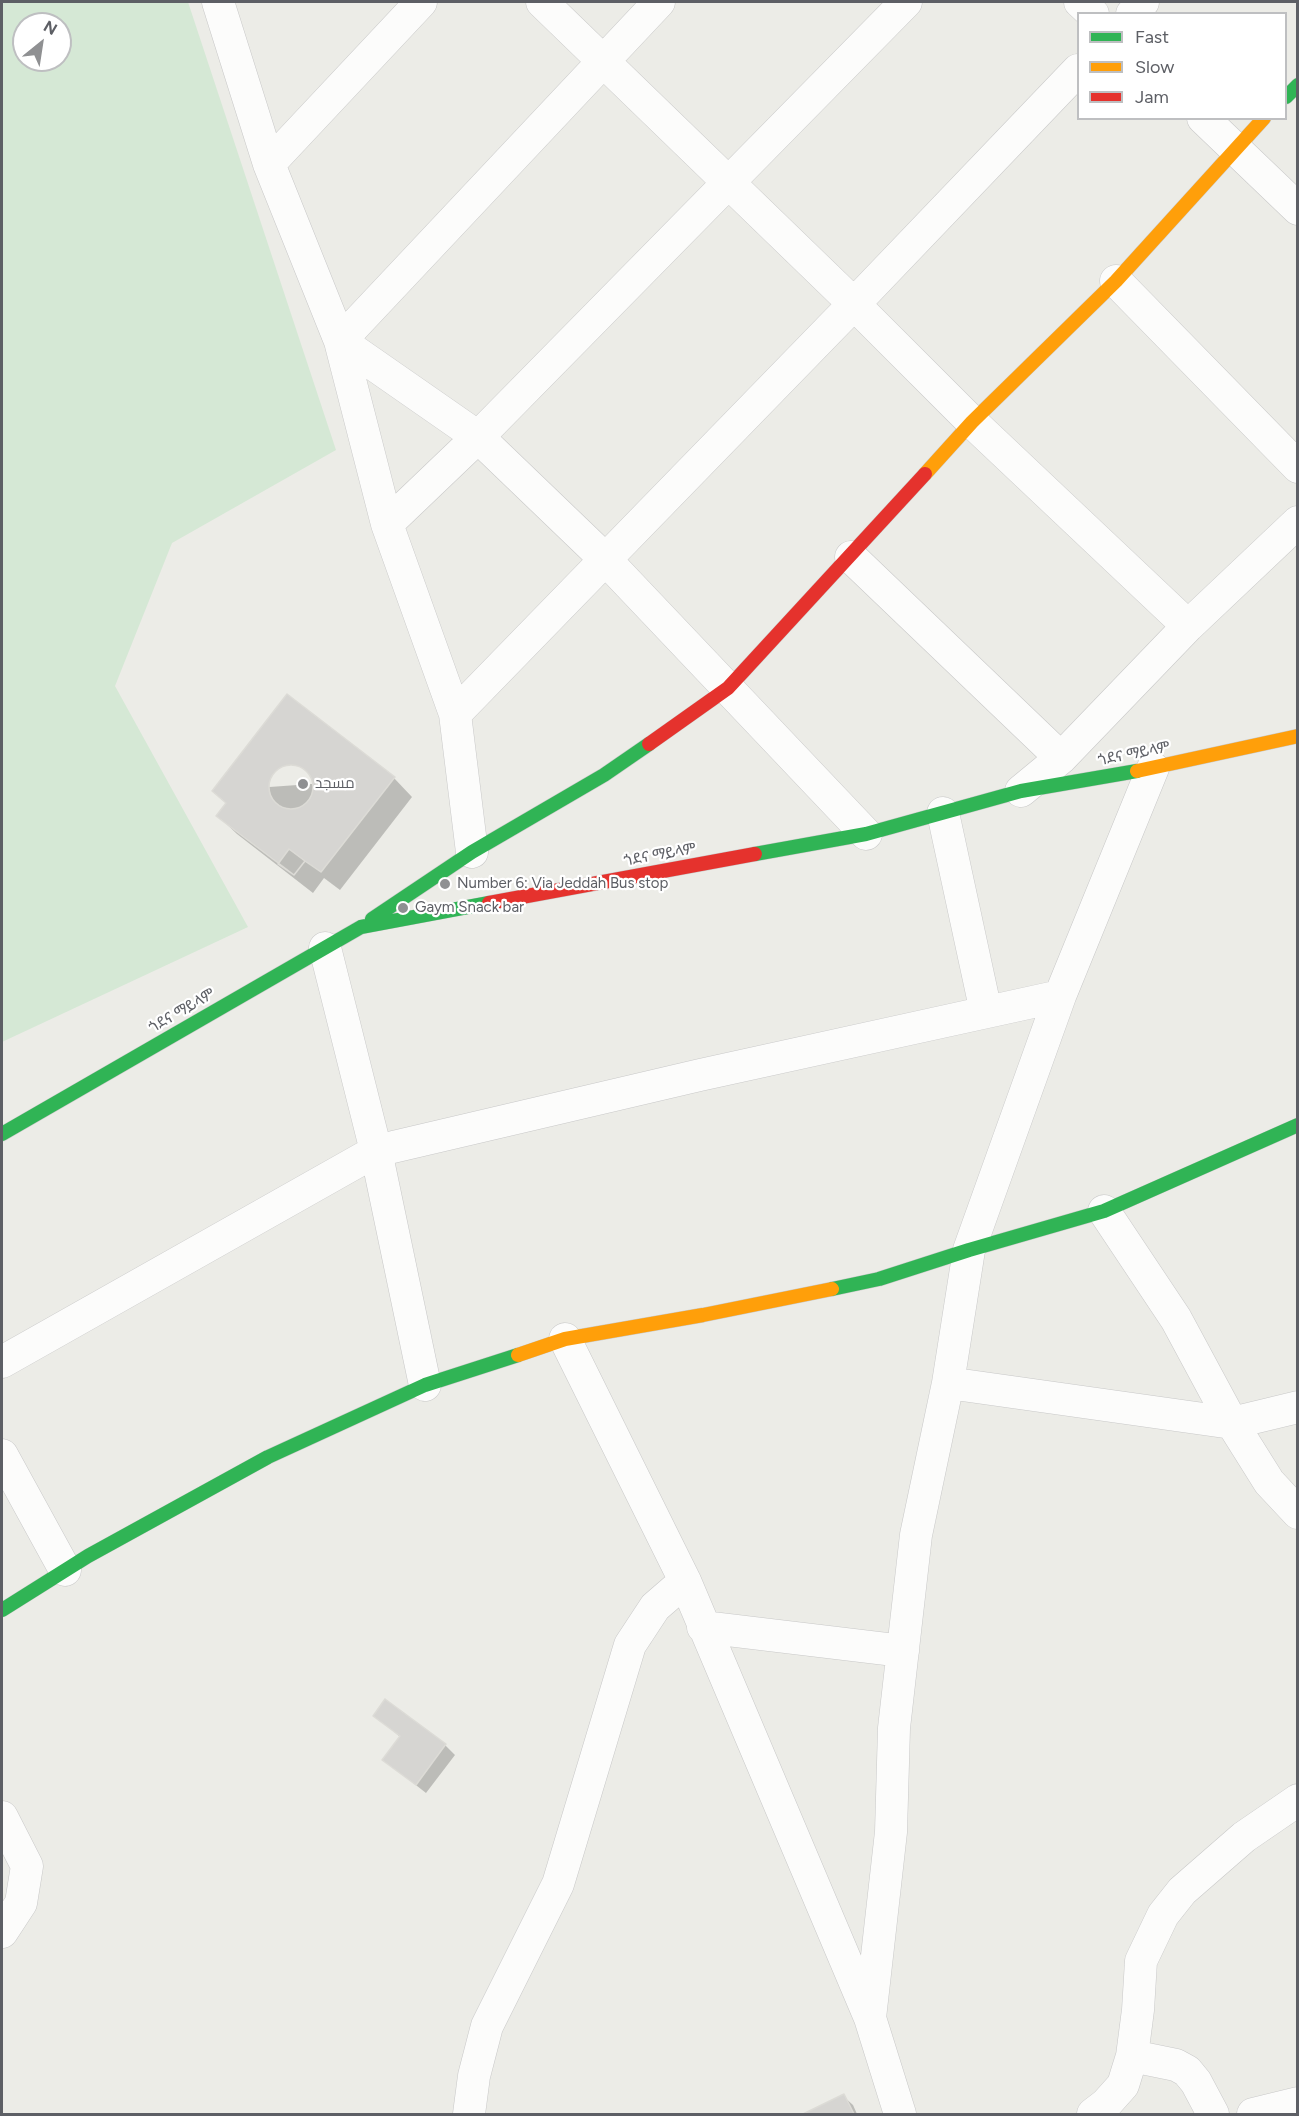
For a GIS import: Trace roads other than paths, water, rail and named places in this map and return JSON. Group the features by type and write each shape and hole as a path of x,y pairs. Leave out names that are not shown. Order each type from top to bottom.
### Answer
{"street":[{"path":"218,2 269,164 340,341 387,524 455,714 472,852"},
{"path":"269,164 421,2"},
{"path":"542,2 854,304 972,422 1188,626"},
{"path":"340,341 659,2"},
{"path":"387,524 478,437 906,2"},
{"path":"455,714 1077,71"},
{"path":"1287,96 1298,85"},
{"path":"1205,120 1298,208"},
{"path":"361,927 472,852 604,775 728,688 972,422 1116,281 1234,148 1262,120"},
{"path":"1116,281 1298,467"},
{"path":"340,341 478,437 605,559 866,834"},
{"path":"1021,792 1061,758 1188,626 1298,522"},
{"path":"850,556 1061,758"},
{"name":"ጎደና ማይላም","path":"2,1134 361,927 866,834 1021,792 1153,768 1298,736"},
{"path":"870,2018 891,1832 894,1728 916,1535 948,1383 969,1250 1060,996 1153,768"},
{"path":"942,813 986,1012"},
{"path":"325,948 376,1151 424,1385"},
{"path":"2,1362 376,1151 700,1075 1060,996"},
{"path":"2,1610 88,1556 267,1456 424,1385 564,1339 703,1315 879,1279 1104,1211 1298,1125"},
{"path":"1104,1211 1176,1319 1232,1423 1269,1482 1298,1513"},
{"path":"564,1339 685,1581 870,2018 900,2115"},
{"path":"948,1383 1232,1423 1298,1407"},
{"path":"2,1455 65,1570"},
{"path":"470,2115 474,2076 487,2026 558,1884 630,1645 655,1607 685,1581"},
{"path":"703,1627 903,1651"},
{"path":"1093,2115 1123,2085 1132,2056 1141,1961 1162,1915 1182,1891 1244,1837 1298,1800"},
{"path":"2,1817 27,1866 21,1903 2,1932"},
{"path":"1132,2056 1176,2065 1187,2071 1196,2082 1213,2115"},
{"path":"1253,2115 1298,2103"}],"place":[{"name":"مسجد","path":"303,784"},
{"name":"Number 6: Via Jeddah Bus stop","path":"445,884"},
{"name":"Gaym Snack bar","path":"403,908"}]}
